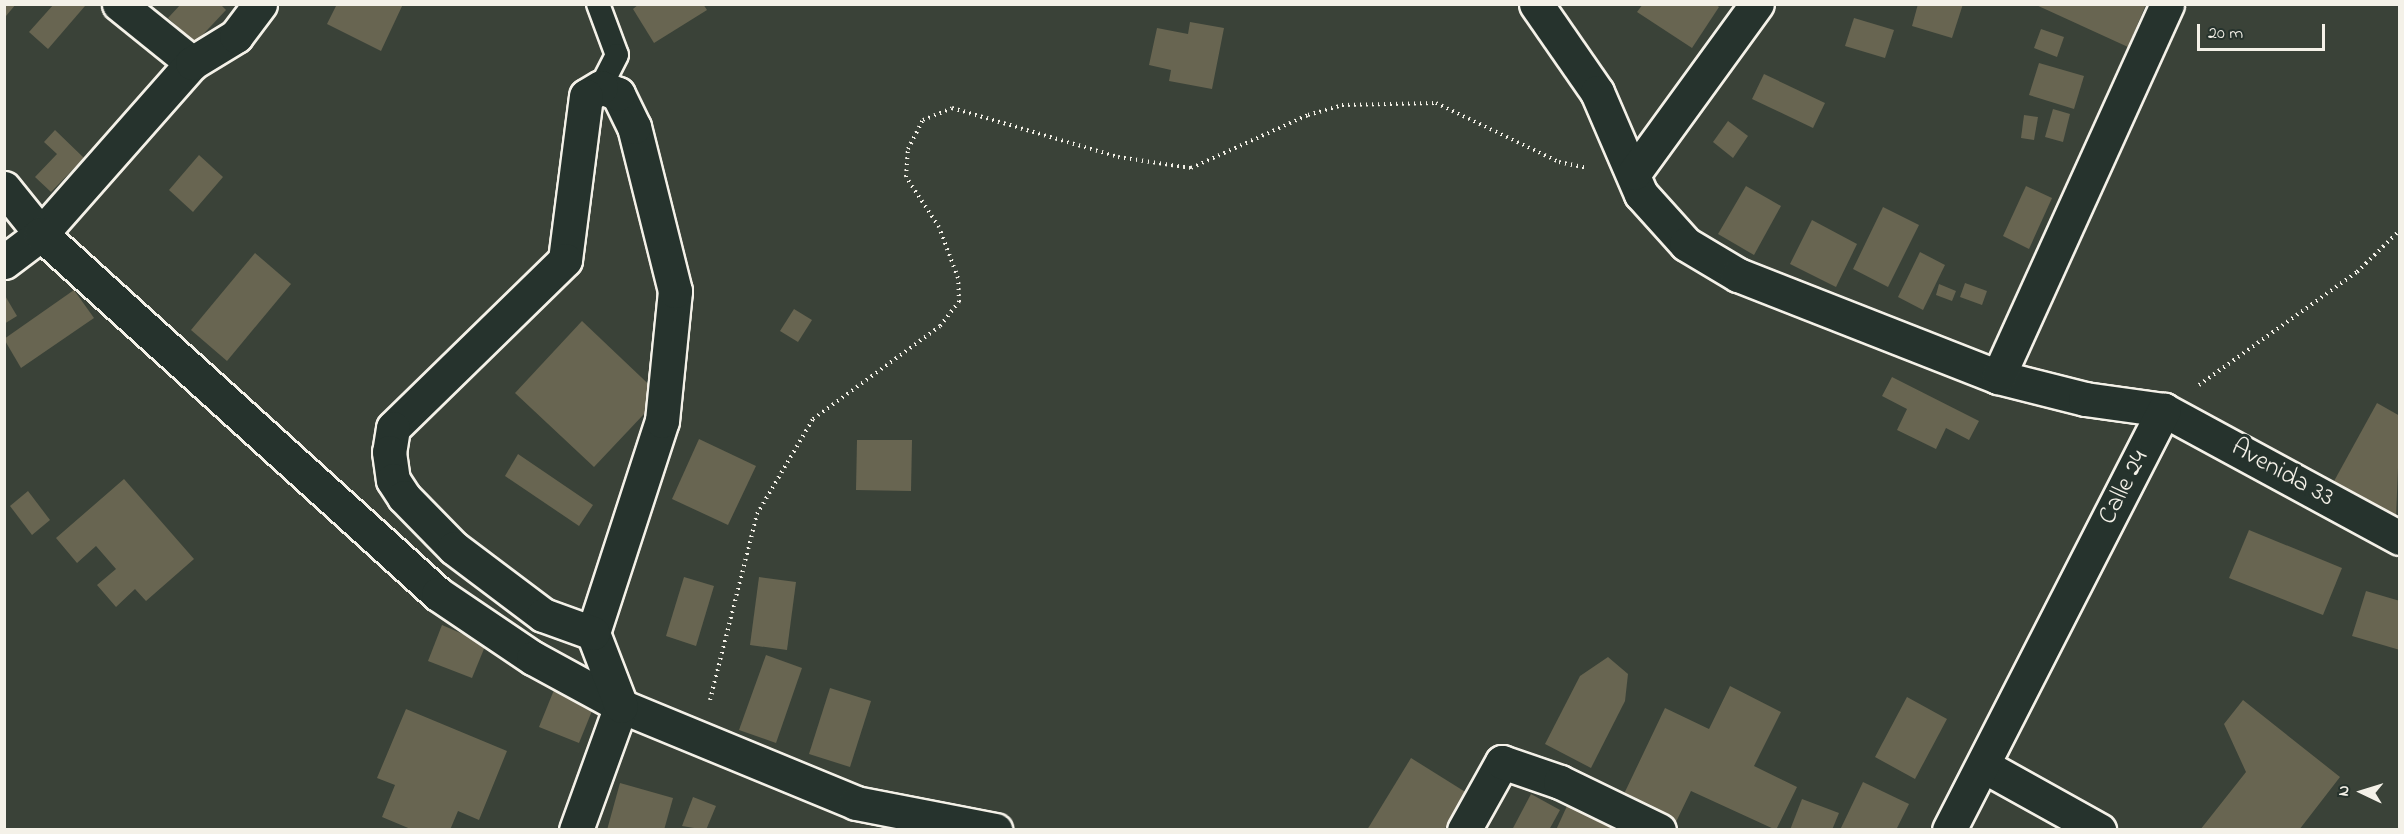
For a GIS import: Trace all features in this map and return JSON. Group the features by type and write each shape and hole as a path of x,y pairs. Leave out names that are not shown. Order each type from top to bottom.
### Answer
{"street":[{"path":"119,4 192,63"},
{"path":"4,262 41,234 192,63 236,36 260,4"},
{"path":"1536,4 1597,92 1635,174 1641,194 1686,244 1738,275 1998,376 2085,399 2164,410"},
{"path":"1635,174 1757,4"},
{"path":"1998,376 2167,4"},
{"path":"576,830 621,706 593,633 662,421 675,291 634,127 618,94 601,87 586,96 565,260 393,428 389,452 393,480 404,497 454,548 543,615 593,633"},
{"path":"4,188 41,234 438,594 533,658 621,706 709,746 856,803 995,830"},
{"name":"Avenida 33","path":"2164,410 2400,538"},
{"name":"Calle 24","path":"1949,830 1984,766 2164,410"},
{"path":"1464,830 1503,762 1560,782 1659,830"},
{"path":"1984,766 2099,830"}],"lane":[{"path":"598,4 617,55 601,87"}],"path":[{"path":"709,746 709,702 757,514 813,419 940,326 959,302 958,278 939,227 906,177 908,149 923,120 952,108 1118,157 1191,168 1308,115 1342,105 1436,104 1558,162 1635,174"},
{"path":"2164,410 2357,272 2400,230"}],"building":[{"path":"4,4 16,4 6,16"},
{"path":"54,4 85,6 48,49 29,32"},
{"path":"181,4 220,4 226,10 195,43 168,18"},
{"path":"337,4 403,4 381,51 327,24"},
{"path":"639,4 703,4 707,10 654,43 633,9"},
{"path":"1643,4 1715,4 1719,7 1692,48 1637,12"},
{"path":"1918,4 1963,4 1952,38 1912,26"},
{"path":"2034,4 2146,4 2128,47"},
{"path":"1854,18 1894,30 1885,58 1845,46"},
{"path":"1190,22 1224,28 1212,89 1169,81 1171,70 1149,65 1157,28 1188,34"},
{"path":"2041,29 2064,37 2057,57 2034,48"},
{"path":"2039,63 2084,76 2074,109 2029,95"},
{"path":"1764,74 1825,103 1813,128 1752,99"},
{"path":"2053,109 2070,114 2063,142 2045,137"},
{"path":"2024,115 2038,117 2034,140 2021,138"},
{"path":"1728,121 1748,136 1733,158 1713,142"},
{"path":"55,130 84,158 51,192 35,177 57,154 44,142"},
{"path":"199,155 223,177 193,212 169,190"},
{"path":"1746,186 1781,206 1754,255 1718,234"},
{"path":"2026,186 2052,198 2029,249 2003,236"},
{"path":"1883,207 1919,225 1888,287 1853,269"},
{"path":"1812,220 1857,244 1836,287 1790,264"},
{"path":"1920,252 1945,265 1923,310 1898,297"},
{"path":"255,253 291,284 227,361 191,330"},
{"path":"1965,283 1987,291 1982,305 1960,297"},
{"path":"1939,284 1956,291 1952,301 1936,295"},
{"path":"74,290 94,318 21,368 4,339"},
{"path":"4,294 17,316 4,324"},
{"path":"794,309 812,320 798,342 780,331"},
{"path":"582,321 661,396 594,467 515,393"},
{"path":"1892,377 1979,421 1969,440 1946,428 1936,449 1897,430 1907,409 1882,396"},
{"path":"2377,403 2400,416 2396,519 2333,483"},
{"path":"699,439 756,466 728,525 672,499"},
{"path":"857,440 912,440 911,491 856,490"},
{"path":"518,454 593,505 579,526 505,476"},
{"path":"124,479 194,559 146,601 135,589 116,607 97,585 116,569 96,546 77,563 56,538"},
{"path":"28,491 50,520 32,535 10,506"},
{"path":"2249,530 2342,568 2323,615 2229,578"},
{"path":"684,577 714,586 696,646 666,636"},
{"path":"759,577 796,582 787,650 750,645"},
{"path":"2366,591 2400,601 2400,650 2352,636"},
{"path":"442,625 486,644 472,678 428,661"},
{"path":"766,655 802,668 776,743 739,730"},
{"path":"1608,657 1628,674 1625,701 1591,768 1545,744 1580,676"},
{"path":"556,685 596,701 579,743 539,727"},
{"path":"1730,686 1781,712 1754,766 1797,787 1776,830 1691,791 1676,822 1623,796 1665,708 1709,729"},
{"path":"830,688 871,701 850,767 809,754"},
{"path":"1907,697 1947,719 1915,779 1875,757"},
{"path":"2243,700 2340,777 2299,830 2200,830 2246,772 2224,724"},
{"path":"406,709 507,751 479,820 458,811 450,830 413,830 382,817 395,785 377,778"},
{"path":"1411,758 1467,793 1444,830 1367,830"},
{"path":"1863,782 1909,804 1896,830 1840,830"},
{"path":"620,783 673,798 664,830 607,830"},
{"path":"1531,794 1560,810 1549,830 1512,830"},
{"path":"693,797 716,806 706,830 682,826"},
{"path":"1802,799 1839,813 1832,830 1790,830"},
{"path":"1567,806 1615,830 1556,830"}]}
